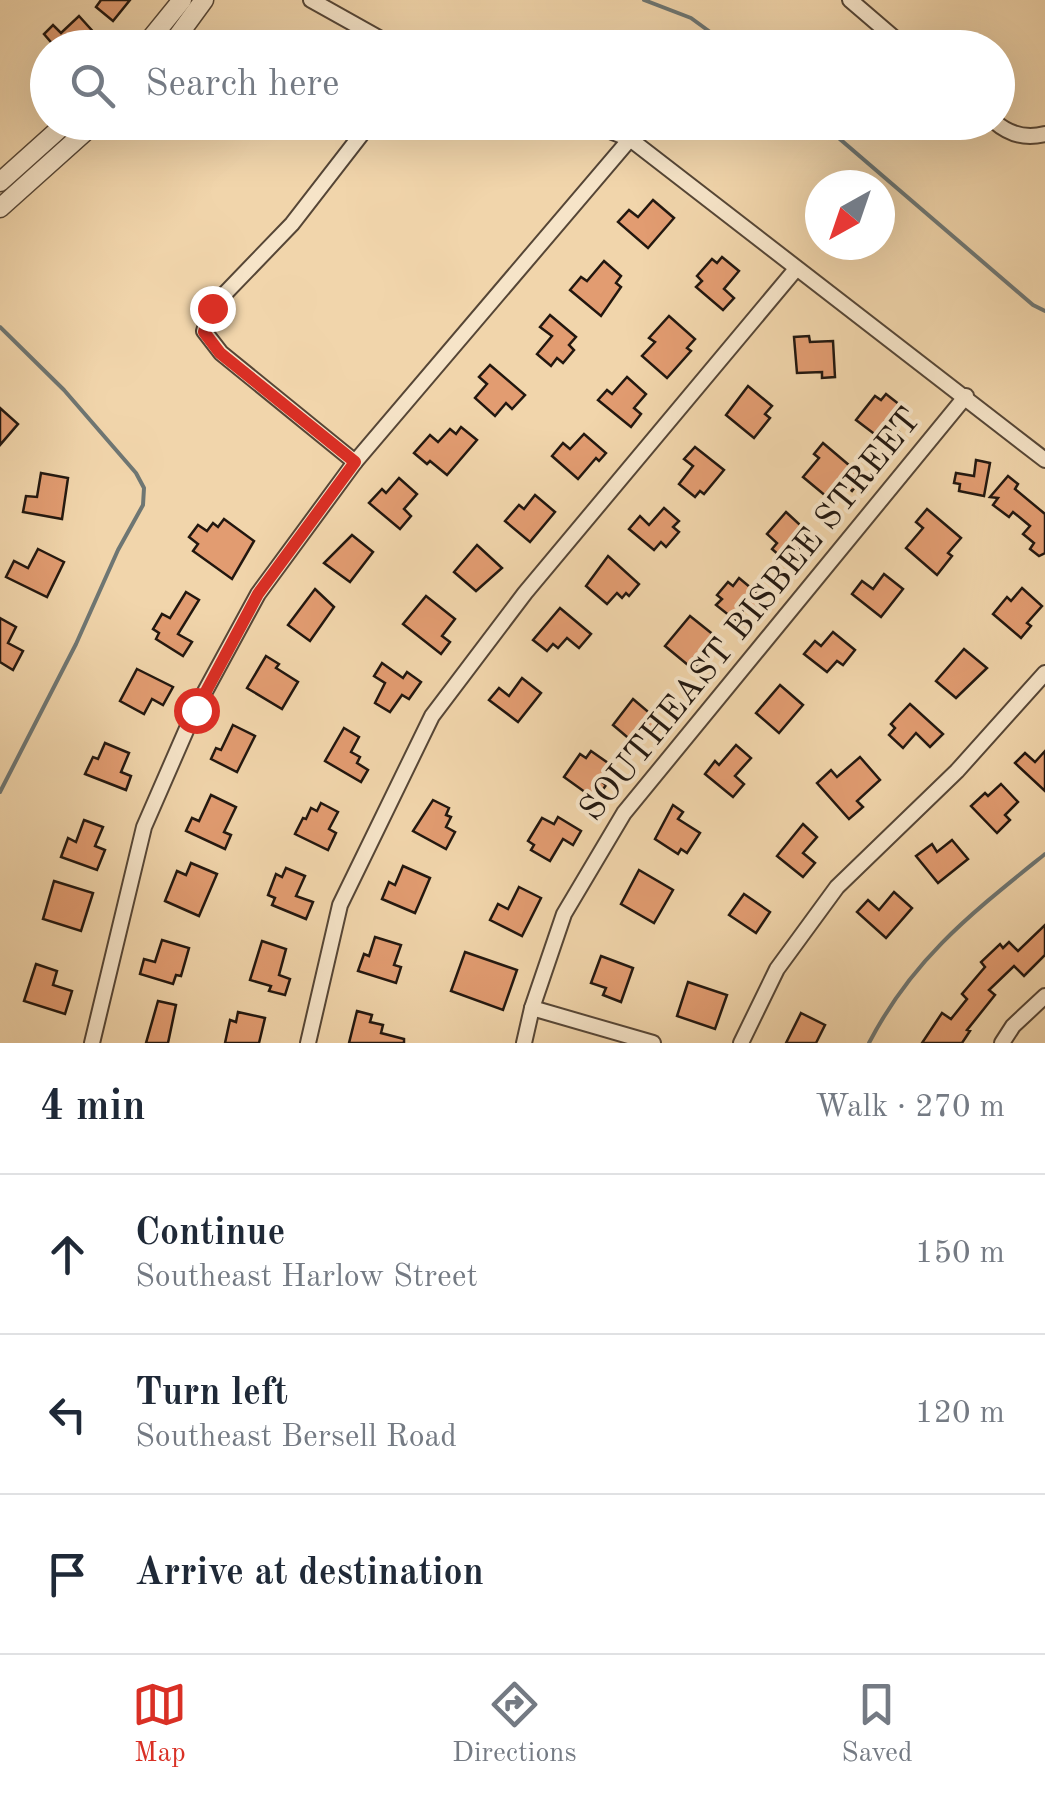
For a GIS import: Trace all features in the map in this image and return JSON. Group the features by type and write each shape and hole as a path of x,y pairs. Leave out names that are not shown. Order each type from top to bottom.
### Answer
{"street":[{"path":"158,30 182,0"},
{"path":"183,30 204,0"},
{"path":"310,0 364,30"},
{"path":"850,0 885,30"},
{"path":"0,182 47,140"},
{"path":"0,208 76,140"},
{"path":"355,462 220,353 204,332 212,308 292,224 357,140"},
{"path":"92,1043 144,827 188,727 258,594 355,462 629,140"},
{"path":"631,140 1045,460"},
{"path":"308,1043 340,905 432,716 525,593 796,269"},
{"name":"SOUTHEAST BISBEE STREET","path":"524,1043 564,914 624,812 966,396"},
{"path":"741,1043 777,969 837,887 957,771 1045,672"},
{"path":"1002,1043 1013,1026 1045,996"},
{"path":"532,1008 653,1043"}],"building":[{"path":"101,0 130,0 113,21 96,7"},
{"path":"79,16 92,30 64,30"},
{"path":"653,200 674,218 648,248 618,222 629,210 638,217"},
{"path":"722,257 739,271 724,289 734,298 723,310 696,287 702,281 697,276 712,259 717,263"},
{"path":"604,261 621,276 616,283 621,287 601,316 570,290 581,277 587,281"},
{"path":"550,315 576,337 569,345 574,350 563,363 557,358 551,366 537,354 552,336 540,327"},
{"path":"669,316 695,339 687,348 691,351 667,378 642,356 655,342 649,338"},
{"path":"809,336 810,342 833,341 835,377 822,378 822,372 797,373 794,337"},
{"path":"490,365 525,395 512,409 506,403 495,416 475,398 487,384 479,377"},
{"path":"627,377 646,394 634,408 641,414 631,427 598,400 607,390 612,394"},
{"path":"748,386 772,406 765,414 770,418 754,438 726,415"},
{"path":"886,394 900,405 887,423 899,432 889,445 856,420 875,396 881,400"},
{"path":"0,408 18,424 0,445"},
{"path":"461,427 477,440 447,475 414,453 430,435 438,442 450,429 456,434"},
{"path":"584,434 606,453 599,461 596,458 578,479 552,456 563,443 570,449"},
{"path":"823,443 863,477 852,491 840,481 827,497 803,477 819,458 814,454"},
{"path":"695,447 724,470 704,494 700,491 695,497 679,484 693,466 684,459"},
{"path":"976,460 990,463 984,496 959,491 960,484 954,483 956,473 974,476"},
{"path":"41,473 68,478 62,519 23,512 26,496 37,497"},
{"path":"1008,476 1018,484 1015,489 1045,514 1045,553 1039,556 1030,549 1034,543 1023,534 1030,526 1013,512 1009,517 993,505 998,498 990,497"},
{"path":"399,478 417,494 404,509 411,516 400,529 369,503 382,489 386,493"},
{"path":"535,495 555,512 530,542 505,521 519,505 524,509"},
{"path":"664,508 679,521 673,527 679,532 666,547 661,542 654,550 629,529 640,516 649,525"},
{"path":"927,509 961,538 937,575 906,548 923,528 916,522"},
{"path":"786,512 811,535 787,562 772,549 777,543 767,534"},
{"path":"224,519 254,541 232,579 193,551 198,544 189,537 198,525 207,531 213,523 218,527"},
{"path":"352,535 373,552 350,582 324,563"},
{"path":"477,545 502,568 476,591 454,572"},
{"path":"38,549 64,562 47,597 6,577 14,561 28,568"},
{"path":"608,556 639,584 629,596 626,593 622,598 617,593 607,604 586,586"},
{"path":"884,574 903,589 881,617 852,594 862,581 873,589"},
{"path":"739,578 763,598 751,612 746,607 735,620 716,605 722,599 717,595 728,582 733,586"},
{"path":"1022,588 1042,606 1027,623 1031,626 1021,638 993,614 1007,597 1011,601"},
{"path":"315,589 334,607 310,641 288,625"},
{"path":"186,592 199,600 178,634 192,642 183,656 156,639 159,633 153,629 162,614 170,618"},
{"path":"426,596 455,619 442,636 450,642 441,654 403,624"},
{"path":"560,608 591,634 579,648 567,638 558,648 553,644 547,651 533,640"},
{"path":"690,616 715,636 694,670 665,646"},
{"path":"0,618 16,627 8,643 23,651 13,670 0,662"},
{"path":"833,632 855,650 843,665 837,661 827,672 804,654 815,641 821,646"},
{"path":"964,649 987,668 956,698 936,681"},
{"path":"266,656 279,664 276,668 298,682 282,709 247,688"},
{"path":"382,663 403,678 407,672 421,682 409,699 402,695 390,712 375,703 385,683 374,676"},
{"path":"137,669 173,687 163,705 152,699 144,714 120,701"},
{"path":"522,678 541,693 518,722 489,700 499,688 509,696"},
{"path":"780,685 803,705 779,733 756,713"},
{"path":"633,699 659,721 650,731 645,727 633,742 613,725"},
{"path":"910,704 943,734 930,747 916,733 903,748 889,735 895,728 891,724"},
{"path":"233,725 255,736 237,772 211,759 216,748 221,750"},
{"path":"344,728 359,737 351,752 360,757 357,763 368,770 361,782 325,761"},
{"path":"105,743 129,753 121,772 131,776 126,790 85,774"},
{"path":"736,745 751,758 735,776 744,784 733,797 705,774"},
{"path":"591,751 611,765 602,782 606,785 596,800 564,777 580,754 586,758"},
{"path":"1045,751 1045,791 1015,763 1025,753 1035,762"},
{"path":"860,757 880,780 857,801 863,807 849,819 817,783 831,770 837,777"},
{"path":"1001,784 1018,802 1005,815 1010,820 997,833 971,806"},
{"path":"211,795 236,807 224,832 231,835 225,849 186,831 192,818 199,821"},
{"path":"433,800 449,808 446,815 451,817 446,827 455,832 446,849 413,831"},
{"path":"321,803 338,812 329,829 336,833 328,850 295,834 311,808 317,811"},
{"path":"673,805 683,812 678,819 700,833 687,853 681,849 678,854 655,839"},
{"path":"558,817 581,831 573,845 563,839 550,861 531,850 534,845 528,841 542,818 554,824"},
{"path":"84,820 103,827 95,846 105,850 97,870 61,857 68,838 76,842"},
{"path":"803,824 817,837 803,853 815,863 803,877 777,856"},
{"path":"952,840 968,859 938,883 916,856 932,844 937,852"},
{"path":"191,863 217,874 199,916 165,901 177,871 186,875"},
{"path":"403,866 430,878 415,913 382,899 389,882 395,885"},
{"path":"286,868 305,876 296,896 313,902 306,919 272,905 275,898 268,895 276,874 282,877"},
{"path":"639,870 673,890 654,923 621,904"},
{"path":"54,881 93,893 81,931 43,919"},
{"path":"519,887 541,898 522,936 490,920 498,904 508,909"},
{"path":"894,892 912,908 886,938 857,912 868,900 879,910"},
{"path":"744,894 770,912 756,933 729,915"},
{"path":"1045,925 1045,955 1024,976 1014,966 989,990 995,995 967,1030 970,1031 962,1043 922,1043 942,1013 951,1019 967,999 962,994 985,967 981,962 1000,944 1003,948 1009,942 1018,951"},
{"path":"375,937 401,945 394,965 401,967 396,983 358,971 364,954 369,956"},
{"path":"162,940 189,948 181,976 176,975 173,984 140,974 144,959 155,962"},
{"path":"262,941 286,949 279,975 290,979 285,995 250,980"},
{"path":"465,952 517,970 503,1010 451,991"},
{"path":"601,956 633,968 621,1002 603,995 606,988 591,983"},
{"path":"36,964 57,971 53,985 72,991 65,1014 24,1001"},
{"path":"688,982 727,995 715,1029 677,1016"},
{"path":"158,1001 176,1005 168,1043 146,1043"},
{"path":"357,1011 372,1015 370,1022 383,1025 381,1033 404,1039 404,1043 349,1043"},
{"path":"238,1012 265,1018 259,1043 225,1043 230,1020 236,1022"},
{"path":"801,1013 825,1025 816,1043 786,1043"}],"waterway":[{"path":"644,0 691,18 707,30"},
{"path":"841,140 1033,305 1045,311"},
{"path":"0,327 64,390 136,473 144,488 143,505 0,792"},
{"path":"869,1043 925,961 969,917 1045,854"}],"route":[{"path":"196,710 258,594 355,462 220,353 204,332 212,308"}]}
